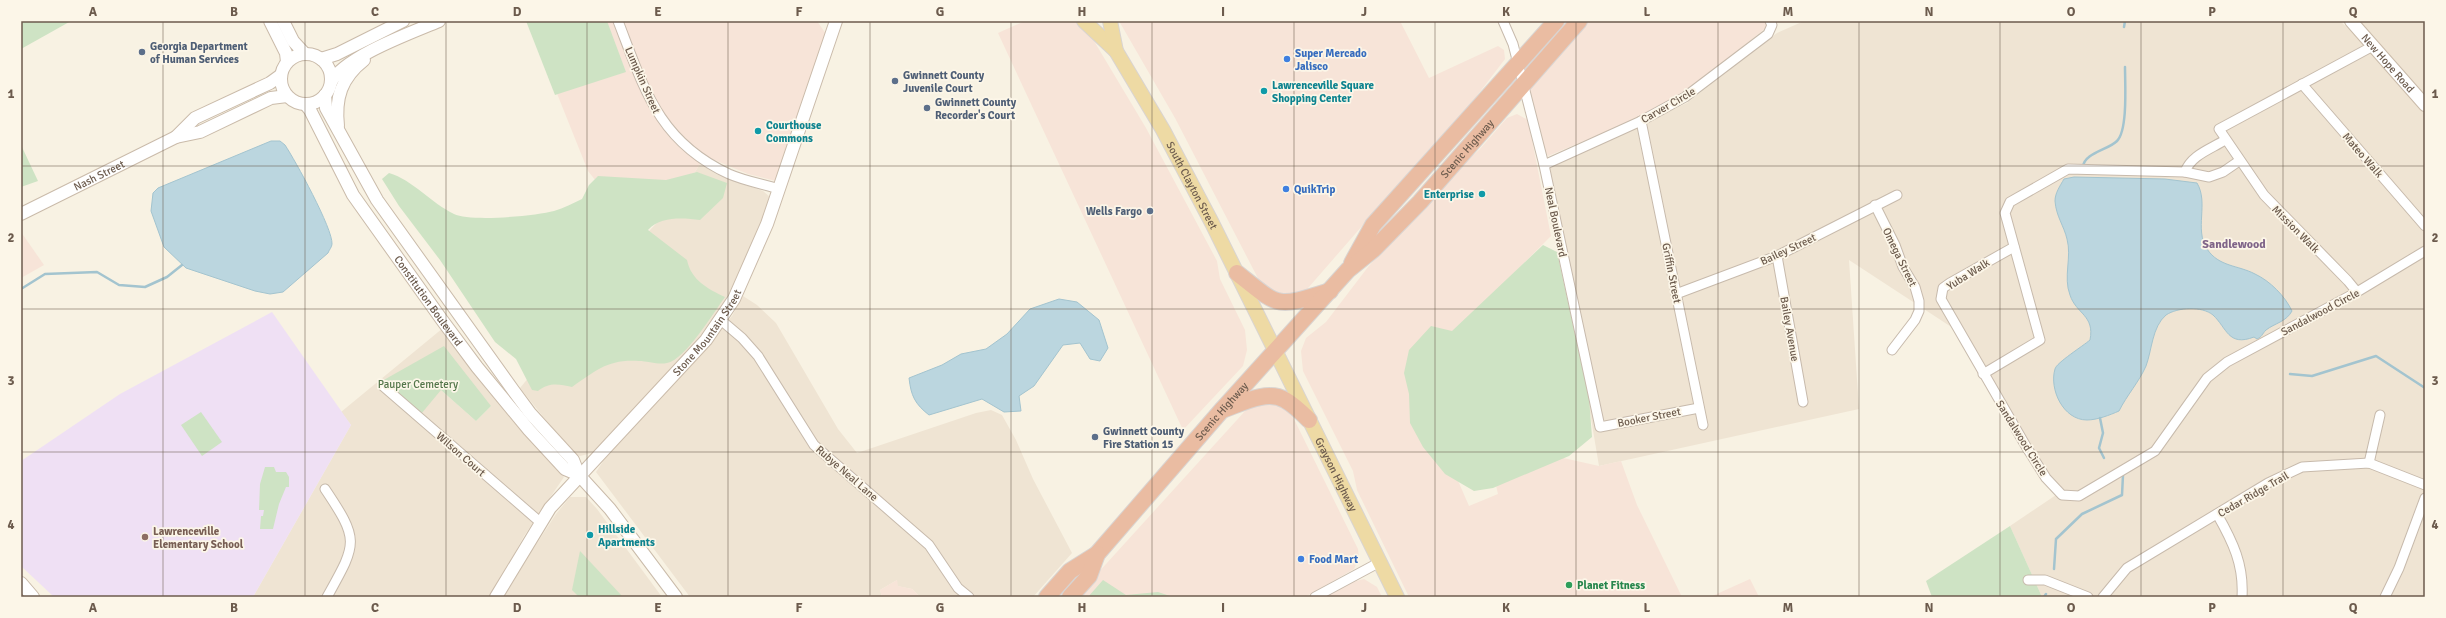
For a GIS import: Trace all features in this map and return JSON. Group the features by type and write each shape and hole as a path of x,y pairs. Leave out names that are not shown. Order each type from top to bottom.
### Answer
{"highway":[{"name":"Scenic Highway","path":"1348,270 1373,225 1556,21"},
{"name":"Scenic Highway","path":"1047,597 1070,571 1097,554 1221,411 1348,270 1374,249 1415,208 1579,21"},
{"path":"1237,273 1270,299 1280,302 1294,302 1330,291"},
{"path":"1221,411 1253,400 1272,396 1285,399 1309,420"},
{"name":"Scenic Highway","path":"1070,597 1089,576 1097,554"}],"main road":[{"path":"1084,21 1116,51"},
{"name":"South Clayton Street","path":"1110,21 1116,51 1183,166 1275,351"},
{"name":"Grayson Highway","path":"1275,351 1397,597"}],"street":[{"path":"270,21 286,53 287,62 281,75 283,90 287,96 298,103 305,104 320,100 325,95 331,82 344,66 364,54 439,21"},
{"path":"283,21 293,41 305,54"},
{"path":"321,59 337,54 403,21"},
{"name":"Lumpkin Street","path":"618,21 648,96 676,138 691,152 729,174 779,189"},
{"name":"Stone Mountain Street","path":"496,597 540,522 579,475 668,382 722,320 745,278 779,189 836,21"},
{"name":"Neal Boulevard","path":"1503,21 1513,44 1544,165 1600,427"},
{"name":"Carver Circle","path":"1544,165 1641,121 1685,97 1768,34 1772,25 1770,21"},
{"name":"New Hope Road","path":"2351,21 2425,105"},
{"path":"1983,374 2040,340 2005,213 2010,202 2068,169 2185,172 2209,177 2223,172 2239,162 2219,129 2374,46"},
{"path":"339,132 337,103 339,90 353,69 373,51"},
{"path":"287,62 298,55 305,54 321,59 326,65 331,82"},
{"name":"Nash Street","path":"176,137 195,118 270,83 281,75"},
{"name":"Mateo Walk","path":"2302,84 2425,226"},
{"name":"Constitution Boulevard","path":"325,95 326,108 377,200 479,340 512,390 530,413 572,460 579,475 610,509 676,597"},
{"name":"Nash Street","path":"21,214 176,137 200,132 271,98 287,96"},
{"name":"Constitution Boulevard","path":"305,104 310,110 353,195 468,355 511,410 565,469 579,475"},
{"name":"Griffin Street","path":"1641,121 1703,425"},
{"path":"2185,172 2188,163 2225,140"},
{"name":"Mission Walk","path":"2239,162 2279,212 2348,281 2357,292"},
{"name":"Bailey Street","path":"1676,294 1777,256 1897,195"},
{"name":"Omega Street","path":"1875,205 1895,245 1903,267 1916,287 1919,301 1919,311 1915,320 1892,350"},
{"name":"Yuba Walk","path":"1983,374 1943,305 1940,294 1950,283 2014,247"},
{"name":"Sandalwood Circle","path":"1983,374 2046,478 2062,495 2079,496 2156,451 2214,370 2357,292 2425,251"},
{"name":"Bailey Avenue","path":"1777,256 1803,402"},
{"name":"Rubye Neal Lane","path":"722,320 742,338 758,356 814,445 929,545 958,588 968,597"},
{"name":"Wilson Court","path":"383,386 540,522"},
{"name":"Booker Street","path":"1600,427 1699,408"},
{"path":"2368,463 2380,415"},
{"name":"Cedar Ridge Trail","path":"2103,597 2127,568 2268,483 2302,467 2368,463 2425,485"},
{"path":"325,489 346,520 351,547 349,557 327,597"},
{"path":"2385,597 2399,568 2425,498"},
{"path":"2217,514 2239,557 2243,584 2242,597"},
{"path":"1315,597 1380,562"},
{"path":"2028,580 2045,580 2088,597"},
{"path":"21,583 33,597"}],"shaded area":[{"path":"528,21 817,21 826,34 776,181 748,174 705,156 674,205 611,200 588,171"},
{"path":"1025,21 1077,21 1094,41 1146,128 1217,261 1220,279 1245,330 1247,350 1243,366 1183,430 998,33"},
{"path":"1119,21 1400,21 1429,78 1498,46 1504,50 1505,59 1444,139 1430,148 1302,295 1294,299 1263,288 1175,118"},
{"path":"1586,21 1766,21 1767,27 1704,78 1646,115 1548,156 1544,149 1529,87"},
{"path":"1804,21 2340,21 2362,42 2357,21 2425,21 2425,597 2042,597 2010,526 2056,495 1959,332 1849,260 1859,409 1599,466 1549,168 1687,103 1777,33"},
{"path":"1517,114 1528,120 1551,236 1412,375 1469,506 1498,494 1494,477 1550,455 1599,466 1621,461 1637,505 1682,597 1409,597 1357,490 1353,471 1303,371 1301,351 1306,338 1326,322 1368,267 1456,170 1479,150 1507,118"},
{"path":"700,164 716,174 763,191 770,197 771,202 731,299 708,331 678,365 592,453 580,456 571,451 520,388 650,230 674,205"},
{"path":"21,232 44,265 21,278"},
{"path":"743,296 757,305 776,323 838,429 857,453 976,413 991,410 1002,415 1016,440 1033,479 1072,553 1033,597 920,597 912,589 897,586 897,580 880,590 882,597 690,597 596,472 606,457 666,393 732,316"},
{"path":"272,312 351,425 253,597 54,597 21,566 21,461 120,394"},
{"path":"443,328 564,477 524,536 491,597 253,597 351,425 341,412","holes":["441,390 491,406 476,421"]},
{"path":"1278,402 1290,411 1358,549 1359,558 1354,569 1305,597 1076,597 1251,405"},
{"path":"570,497 586,497 597,509 662,597 504,597 556,514"},
{"path":"1364,579 1377,587 1382,597 1325,597 1349,583"},
{"path":"1750,579 1759,597 1710,597"},
{"path":"897,580 898,586 912,589 920,597 882,597 880,590"}],"green space":[{"path":"21,21 71,21 21,49"},
{"path":"526,21 607,21 626,72 555,95"},
{"path":"21,145 38,181 21,187"},
{"path":"697,172 727,183 723,198 700,220 666,220 653,225 648,230 687,260 692,273 701,283 712,291 725,297 707,324 682,354 667,363 660,364 639,361 619,362 603,367 572,387 554,384 546,386 538,391 532,390 516,359 495,342 440,260 399,206 382,179 389,173 398,176 454,214 474,218 488,218 533,215 554,211 582,199 589,185 598,176 666,180"},
{"path":"1543,245 1557,252 1589,398 1592,437 1569,456 1493,488 1474,491 1445,474 1423,447 1410,423 1409,394 1404,373 1409,350 1431,326 1452,331"},
{"name":"Pauper Cemetery","path":"444,346 491,406 476,421 441,390 421,414 382,381"},
{"path":"201,412 222,442 202,456 181,425"},
{"path":"265,467 274,467 276,472 286,472 289,477 289,487 286,487 279,504 273,529 260,529 261,516 263,516 264,510 259,510 260,484"},
{"path":"2010,526 2042,597 1932,597 1926,581"},
{"path":"580,551 622,597 579,597 572,590"},
{"path":"1103,580 1126,595 1158,592 1173,597 1088,597"}],"water":[{"path":"271,141 280,141 285,145 290,153 320,210 331,236 332,246 328,253 283,292 270,294 255,291 186,268 164,247 151,211 153,193 158,188"},
{"path":"2074,177 2165,179 2197,183 2202,199 2201,225 2203,241 2207,249 2217,259 2261,277 2281,295 2289,305 2292,311 2290,315 2266,330 2257,339 2254,337 2239,340 2229,335 2218,320 2208,312 2196,309 2183,309 2171,312 2161,320 2155,332 2146,366 2119,411 2091,420 2078,419 2071,415 2060,402 2056,394 2054,385 2055,369 2065,359 2090,340 2091,332 2090,325 2084,315 2076,307 2068,288 2068,246 2066,234 2057,211 2055,201 2057,192 2064,179"},
{"path":"1059,299 1077,302 1099,320 1108,348 1100,361 1090,359 1080,343 1063,345 1034,386 1019,396 1021,411 1004,412 982,399 929,415 914,399 909,378 942,365 961,354 986,349 1007,334 1030,309"}],"waterway":[{"path":"2124,27 2125,21"},
{"path":"2083,167 2087,158 2113,144 2121,135 2125,106 2125,67"},
{"path":"21,289 45,274 97,272 119,285 145,287 167,277 182,265"},
{"path":"2290,374 2312,376 2376,356 2425,388"},
{"path":"2100,418 2103,433 2099,448 2104,458"},
{"path":"2054,569 2056,539 2082,514 2122,495 2123,475"}],"place":[{"name":"Georgia Department of Human Services","path":"142,52"},
{"name":"Super Mercado Jalisco","path":"1287,59"},
{"name":"Gwinnett County Juvenile Court","path":"895,81"},
{"name":"Lawrenceville Square Shopping Center","path":"1264,91"},
{"name":"Gwinnett County Recorder's Court","path":"927,108"},
{"name":"Courthouse Commons","path":"758,131"},
{"name":"QuikTrip","path":"1286,189"},
{"name":"Enterprise","path":"1482,194"},
{"name":"Wells Fargo","path":"1150,211"},
{"name":"Gwinnett County Fire Station 15","path":"1095,437"},
{"name":"Hillside Apartments","path":"590,535"},
{"name":"Lawrenceville Elementary School","path":"145,537"},
{"name":"Food Mart","path":"1301,559"},
{"name":"Planet Fitness","path":"1569,585"}],"district":[{"name":"Sandlewood","path":"2234,244"}]}
